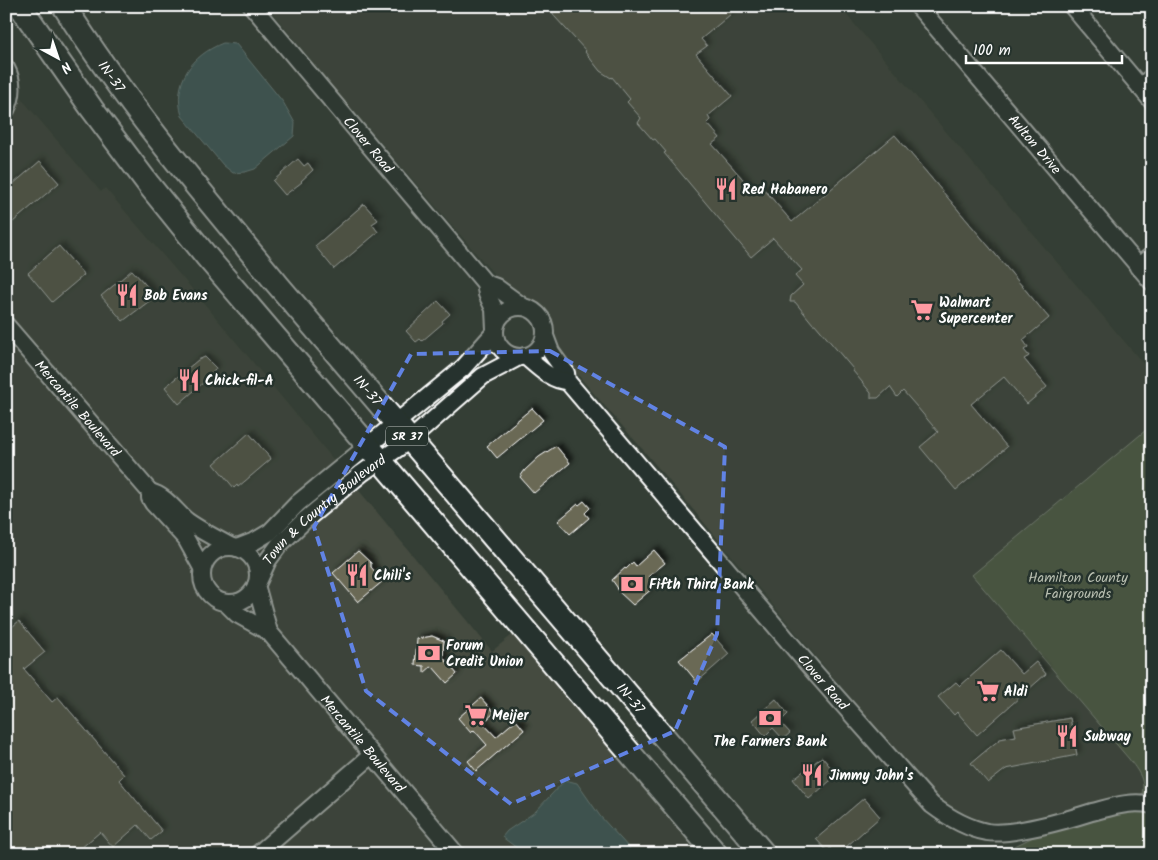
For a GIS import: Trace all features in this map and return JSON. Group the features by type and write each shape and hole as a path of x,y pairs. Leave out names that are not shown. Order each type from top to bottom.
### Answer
{"highway":[{"name":"SR 37","path":"20,6 92,109 149,184 226,279 716,854"},
{"name":"IN-37","path":"64,6 121,88 209,202 764,854"}],"street":[{"name":"Clover Road","path":"252,6 485,283 487,294 494,309 495,331"},
{"name":"Aulton Drive","path":"918,6 1152,282"},
{"path":"1072,6 1146,82 1152,101"},
{"path":"6,68 12,88 10,103 6,110"},
{"path":"1138,267 1152,255"},
{"name":"Clover Road","path":"485,283 496,286 522,306"},
{"path":"522,306 532,309 543,320 545,336 540,347 531,354 522,356 505,352 500,346 495,331 501,315 507,310 522,306"},
{"name":"Mercantile Boulevard","path":"6,325 150,492 153,503 186,539 202,568"},
{"name":"Town & Country Boulevard","path":"403,431 463,368 495,331"},
{"name":"Clover Road","path":"545,336 550,352 566,373 567,381 821,680 932,805 953,820 988,832 1008,831 1034,826 1119,805 1143,803 1152,805"},
{"name":"Town & Country Boulevard","path":"235,547 254,541 270,532 298,503 374,453 483,376 522,356"},
{"name":"Clover Road","path":"522,356 554,378 560,381 567,381"},
{"name":"Town & Country Boulevard","path":"257,584 268,560 291,533 362,473 374,453"},
{"name":"Mercantile Boulevard","path":"150,492 159,495 176,512 196,527 235,547"},
{"path":"224,547 235,547 248,552 253,558 257,566 257,584 252,593 244,600 236,603 226,603 212,598 206,590 202,581 202,568 209,556 216,550 224,547"},
{"name":"Mercantile Boulevard","path":"257,584 268,632"},
{"name":"Mercantile Boulevard","path":"226,603 237,614 268,632 456,854"},
{"path":"258,854 372,755"}],"highlighted area":[{"path":"550,351 725,447 717,634 675,731 511,804 366,691 314,527 411,354"}],"shaded area":[{"path":"267,6 839,6 1152,374 1152,425 972,575 1129,759 1142,777 1144,790 1141,797 1019,825 985,824 958,815 936,800 644,451 569,365 555,344 554,335 533,304 499,280 334,88"},
{"path":"20,97 101,192 105,188 193,290 492,651 517,631 707,854 6,854 6,128"}],"green space":[{"name":"Hamilton County Fairgrounds","path":"1152,425 1152,800 1141,797 1143,791 1142,781 1129,759 972,575"},
{"path":"1122,810 1152,811 1152,854 999,854 1043,832"}],"water":[{"path":"223,43 236,44 283,102 295,123 294,136 255,169 245,172 233,173 223,165 182,116 180,92 182,81 187,71 202,55"},
{"path":"565,780 577,783 600,816 630,849 632,854 525,854 502,837 507,831 535,812"}],"building":[{"name":"Walmart Supercenter","path":"549,6 725,6 731,14 701,39 707,46 696,54 732,96 708,116 710,120 707,123 720,138 712,144 756,194 763,188 792,222 895,135 1049,318 1023,340 1028,347 1024,350 1029,356 1024,359 1047,387 1027,404 1004,377 971,404 1007,447 956,490 920,447 938,432 903,391 897,397 890,387 878,398 871,398 871,393 853,369 795,302 790,302 791,296 803,285 795,276 802,270 773,238 751,257 664,153 666,152 638,123 641,118 627,102 630,99 612,77 600,71 586,51 555,17"},
{"path":"298,159 304,166 308,163 313,170 302,182 285,195 273,181"},
{"path":"40,161 59,183 13,222 6,215 6,190"},
{"path":"364,204 378,220 372,224 378,232 334,269 315,246"},
{"path":"59,246 84,275 52,302 28,273"},
{"path":"132,270 156,296 123,321 101,296"},
{"path":"438,301 450,314 442,321 443,323 422,341 420,339 416,342 406,331"},
{"path":"205,357 216,368 211,376 179,404 165,387 198,360"},
{"path":"532,408 543,420 497,458 487,446"},
{"path":"249,433 271,459 238,487 237,485 234,488 214,464"},
{"path":"556,446 570,463 534,493 520,477 539,457"},
{"path":"584,501 590,508 585,513 589,518 570,534 558,521"},
{"path":"654,550 665,563 649,576 653,580 650,583 654,587 633,605 619,592 612,580 633,562 636,566"},
{"path":"358,551 371,563 371,567 383,581 358,602 333,573"},
{"path":"19,621 45,652 24,669 52,702 58,697 124,775 119,780 162,831 151,840 138,825 113,847 100,832 74,854 6,854 6,632"},
{"path":"712,634 729,654 697,682 679,660"},
{"path":"432,636 444,641 443,657 457,674 447,683 432,666 424,673 424,666 415,665 417,639"},
{"path":"1001,650 1022,674 1036,662 1046,674 977,735 957,712 954,715 938,697 956,682 960,686"},
{"path":"481,698 494,713 483,723 496,737 516,720 524,730 476,771 468,761 487,745 474,730 471,733 458,718"},
{"path":"776,699 788,714 780,722 790,733 783,739 773,728 765,736 752,720"},
{"path":"1070,718 1077,755 1006,769 988,783 971,763 1000,739 1016,736 1014,728"},
{"path":"822,757 837,775 809,799 793,779"},
{"path":"864,798 880,817 838,854 835,854 830,848 827,851 816,839"}],"place":[{"name":"Red Habanero","path":"726,189"},
{"name":"Bob Evans","path":"127,295"},
{"name":"Walmart Supercenter","path":"922,310"},
{"name":"Chick-fil-A","path":"189,380"},
{"name":"Chili's","path":"357,575"},
{"name":"Fifth Third Bank","path":"632,584"},
{"name":"Forum Credit Union","path":"429,653"},
{"name":"Aldi","path":"988,691"},
{"name":"Meijer","path":"476,715"},
{"name":"The Farmers Bank","path":"770,718"},
{"name":"Subway","path":"1067,736"},
{"name":"Jimmy John's","path":"812,775"}]}
